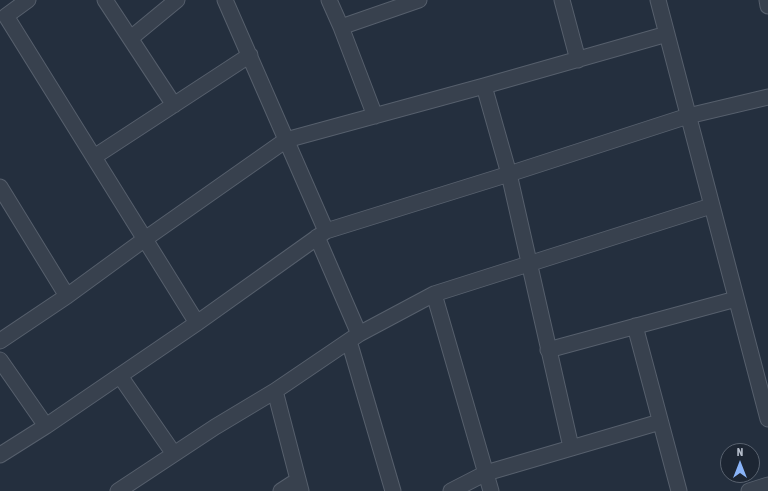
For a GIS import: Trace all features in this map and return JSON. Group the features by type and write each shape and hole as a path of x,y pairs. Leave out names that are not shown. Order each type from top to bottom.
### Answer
{"street":[{"path":"28,0 6,16 197,323"},
{"path":"105,0 174,104"},
{"path":"131,38 177,0"},
{"path":"225,0 286,140 321,234 354,337 393,491"},
{"path":"329,0 341,27 375,116"},
{"path":"341,27 419,0"},
{"path":"562,0 578,60"},
{"path":"658,0 768,419"},
{"path":"767,0 768,6"},
{"path":"0,341 67,296 286,140 667,34"},
{"path":"94,157 250,55"},
{"path":"484,86 509,174 571,447"},
{"path":"0,455 46,426 197,323 321,234 688,116 768,97"},
{"path":"0,187 67,296"},
{"path":"118,491 215,426 275,391 354,337 434,294 711,206"},
{"path":"434,294 491,491"},
{"path":"548,350 736,299"},
{"path":"636,326 679,491"},
{"path":"0,360 46,426"},
{"path":"120,376 174,454"},
{"path":"275,391 300,485 281,491"},
{"path":"451,491 486,473 660,422"},
{"path":"749,491 768,485"}]}
